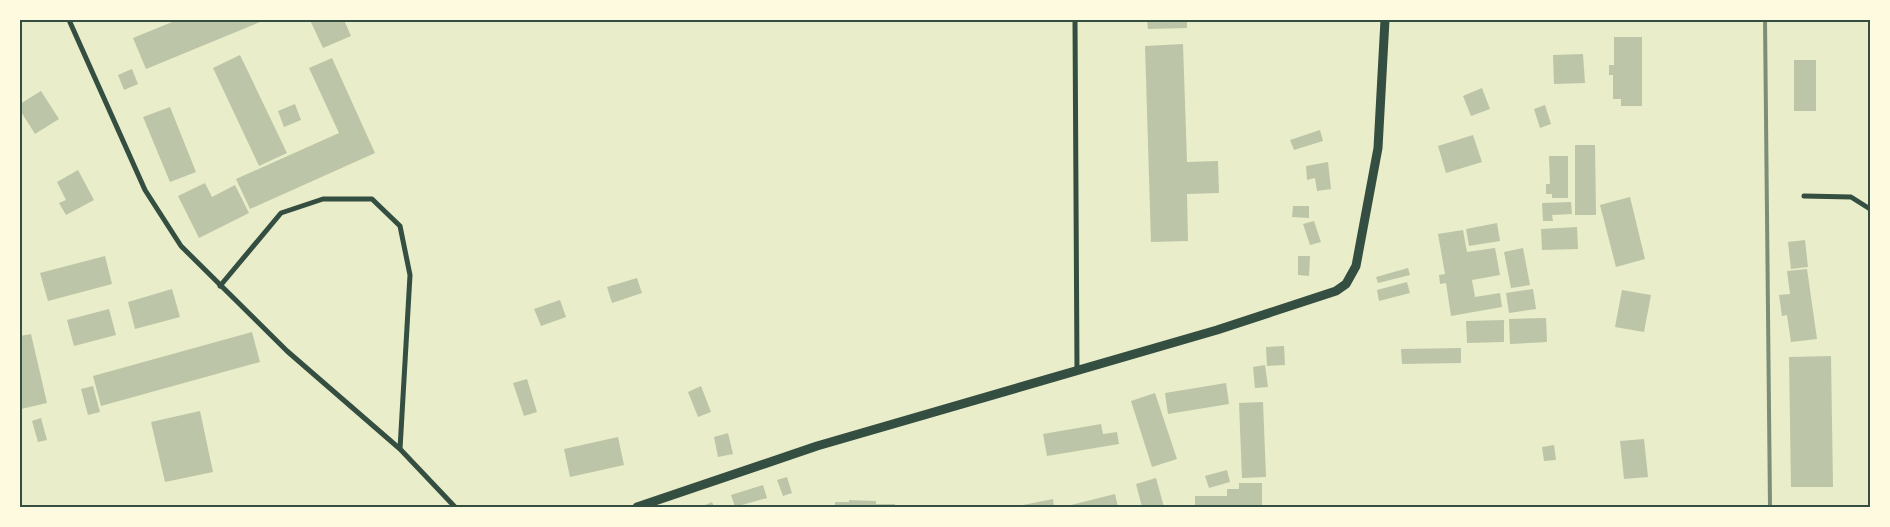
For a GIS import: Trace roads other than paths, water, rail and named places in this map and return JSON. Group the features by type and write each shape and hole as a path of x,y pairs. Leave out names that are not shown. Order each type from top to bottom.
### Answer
{"street":[{"path":"69,20 145,190 181,246 287,351 400,449 455,507"},
{"path":"1074,20 1077,370"},
{"path":"637,507 817,446 1217,330 1336,291 1346,284 1356,266 1378,148 1385,20"},
{"path":"1804,196 1851,196 1870,208"},
{"path":"220,286 281,212 323,199 372,199 400,226 410,275 400,449"}],"railway":[{"path":"1765,20 1770,507"}]}
